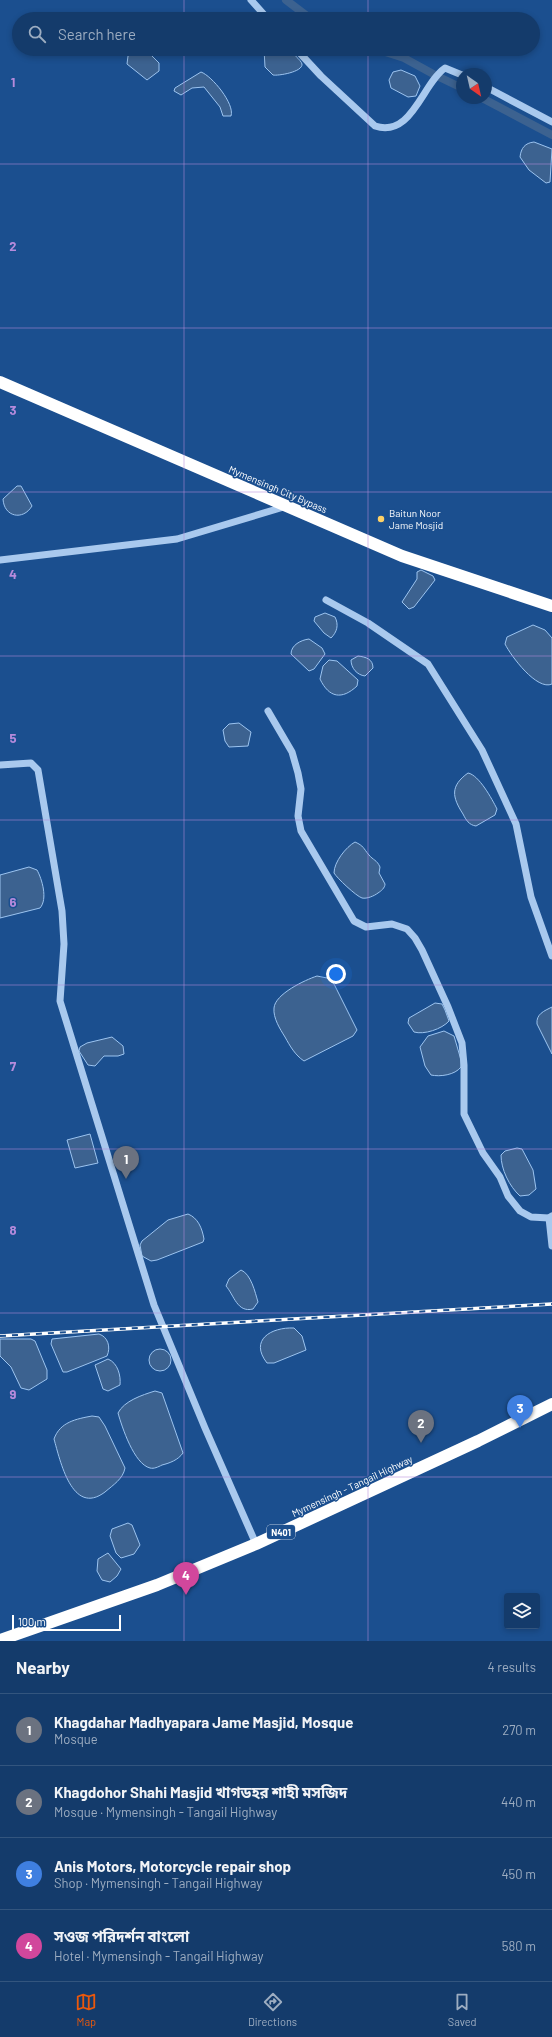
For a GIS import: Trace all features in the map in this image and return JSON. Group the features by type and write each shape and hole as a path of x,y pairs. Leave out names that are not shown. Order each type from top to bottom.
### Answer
{"highway":[{"name":"Mymensingh City Bypass","path":"0,382 402,556 552,606"},
{"name":"Mymensingh - Tangail Highway","path":"0,1640 157,1585 256,1544 478,1441 552,1404"}],"street":[{"path":"250,0 261,12"},
{"path":"303,56 375,126 384,129 394,126 409,115 435,77 445,68 456,73"},
{"path":"492,90 552,122"},
{"path":"0,560 177,539 287,506"},
{"path":"326,600 368,623 428,664 432,670 482,750 516,824 531,896 552,956"},
{"path":"268,711 292,752 301,789 298,816 305,838 354,921 366,927 392,924 407,929 422,950 448,1007 462,1043 464,1065 464,1114 483,1153 520,1211 531,1217 550,1217 552,1246"},
{"path":"0,765 31,763 38,770 62,911 64,944 60,1001 154,1305 205,1428 256,1544"}],"water":[{"path":"128,56 152,56 159,63 159,71 147,80 127,64"},
{"path":"264,56 296,56 302,64 299,69 295,71 280,75 273,75 265,67"},
{"path":"401,70 415,76 420,86 416,96 408,97 391,88 389,80 393,72"},
{"path":"201,72 211,79 222,91 230,105 231,116 223,116 220,107 204,87 192,88 181,95 174,91 175,88"},
{"path":"534,142 552,149 550,182 546,183 529,170 520,157 524,146"},
{"path":"17,486 21,486 32,506 24,514 14,515 7,510 3,499"},
{"path":"421,570 433,576 435,580 414,607 409,609 402,602 417,579 417,572"},
{"path":"325,613 335,617 337,623 335,633 331,638 324,633 314,621 315,617"},
{"path":"533,625 545,630 552,638 552,684 546,685 532,678 519,664 505,644 507,637"},
{"path":"309,639 322,648 325,654 314,669 309,671 291,654 291,651 303,640"},
{"path":"358,656 364,657 372,662 373,668 365,676 357,673 352,666 351,660"},
{"path":"329,660 337,661 358,680 357,686 341,695 336,695 327,690 320,679 323,666"},
{"path":"239,723 251,732 248,746 229,747 225,741 223,730 229,724"},
{"path":"468,773 481,783 497,809 495,815 476,826 471,825 467,820 459,808 455,797 458,782"},
{"path":"355,842 362,846 370,857 378,863 380,867 379,873 385,884 384,888 368,898 362,898 356,894 334,873 336,864 341,855"},
{"path":"29,867 37,870 41,878 44,900 40,908 0,918 0,875"},
{"path":"317,976 327,978 334,984 357,1030 353,1036 304,1061 293,1050 281,1030 276,1019 274,1008 279,998 291,988"},
{"path":"435,1003 442,1004 449,1021 442,1027 433,1031 423,1033 414,1032 408,1023 409,1018"},
{"path":"552,1007 552,1054 537,1024 537,1021 539,1015"},
{"path":"444,1031 454,1036 461,1060 461,1067 455,1072 447,1075 431,1075 425,1066 420,1047 428,1036"},
{"path":"112,1037 123,1046 124,1054 118,1056 104,1056 95,1066 88,1065 79,1051 80,1047 87,1043"},
{"path":"90,1134 98,1163 75,1168 67,1140"},
{"path":"517,1148 522,1149 533,1170 536,1189 529,1195 520,1196 516,1192 509,1182 502,1166 501,1155 505,1151"},
{"path":"188,1214 194,1218 201,1227 204,1239 203,1242 157,1260 151,1261 142,1256 140,1245 142,1241 168,1220"},
{"path":"241,1270 250,1279 258,1302 253,1309 248,1310 240,1306 226,1286 229,1279"},
{"path":"285,1328 294,1328 302,1336 306,1350 274,1363 267,1363 260,1348 265,1336"},
{"path":"99,1334 107,1340 109,1349 107,1356 67,1372 63,1372 51,1344 52,1339"},
{"path":"0,1339 31,1339 35,1341 47,1370 47,1379 29,1390 21,1388 11,1367 0,1356"},
{"path":"160,1349 168,1352 171,1360 168,1368 160,1371 152,1368 149,1360 152,1352"},
{"path":"108,1359 114,1363 116,1367 119,1374 120,1385 108,1391 103,1389 95,1365"},
{"path":"155,1391 162,1393 183,1453 174,1461 156,1468 150,1468 144,1465 134,1453 118,1413 124,1405 129,1402"},
{"path":"92,1416 99,1417 105,1426 125,1468 117,1482 105,1492 94,1498 84,1497 76,1492 69,1483 54,1439 64,1425 80,1418"},
{"path":"128,1523 132,1525 140,1545 134,1554 121,1558 116,1553 110,1536 112,1529"},
{"path":"108,1553 121,1569 117,1576 110,1582 102,1580 97,1571 98,1559"}],"waterway":[{"path":"286,0 302,12"},
{"path":"398,56 435,75"},
{"path":"437,76 456,85"},
{"path":"492,103 552,135"}],"railway":[{"path":"0,1336 552,1304"}],"place":[{"name":"Baitun Noor Jame Mosjid","path":"381,519"},
{"name":"Khagdahar Madhyapara Jame Masjid, Mosque","path":"126,1179"},
{"name":"Anis Motors, Motorcycle repair shop","path":"520,1428"},
{"name":"Khagdohor Shahi Masjid খাগডহর শাহী মসজিদ","path":"421,1443"},
{"name":"সওজ পরিদর্শন বাংলো","path":"186,1595"}]}
